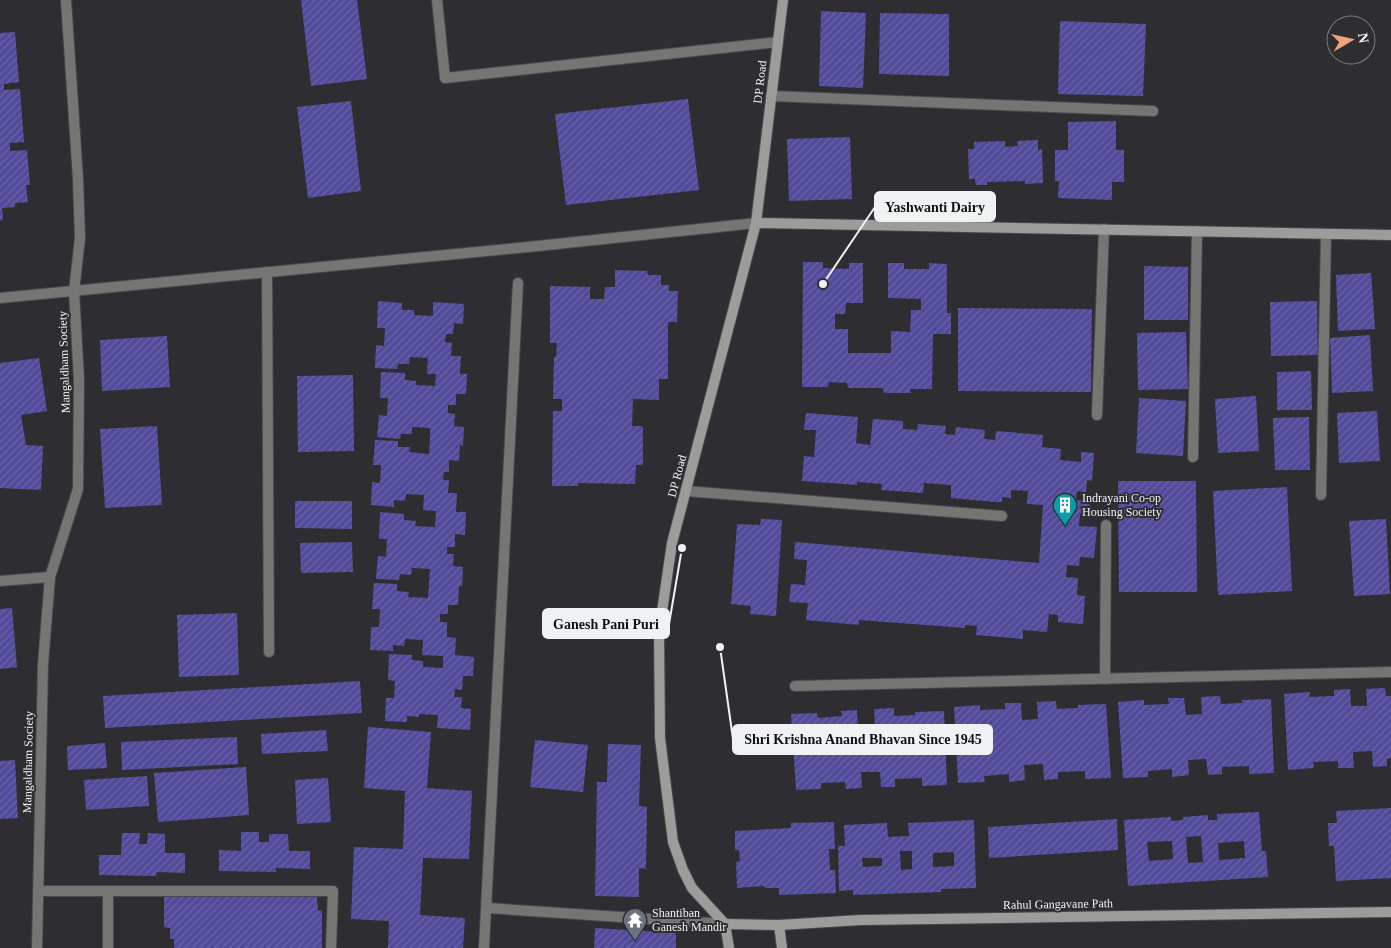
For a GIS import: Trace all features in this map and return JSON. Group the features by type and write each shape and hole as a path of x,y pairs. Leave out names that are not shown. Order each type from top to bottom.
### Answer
{"street":[{"name":"Mangaldham Society","path":"37,948 43,664 50,577 78,489 79,380 74,291 80,238 66,0"},
{"path":"437,0 445,78 778,42"},
{"name":"DP Road","path":"725,924 692,888 680,863 673,842 660,738 659,632 672,543 756,222 783,0"},
{"path":"771,96 1153,111"},
{"path":"0,298 538,246 756,222 1391,235"},
{"path":"1098,415 1104,229"},
{"path":"1193,457 1198,232"},
{"path":"1321,494 1326,234"},
{"path":"267,272 269,652"},
{"path":"484,948 518,284"},
{"path":"686,491 1002,516"},
{"path":"1105,679 1106,525"},
{"path":"0,581 50,577"},
{"path":"795,686 1391,672"},
{"path":"38,891 333,891 331,948"},
{"path":"108,891 108,948"},
{"path":"487,908 725,924 728,948"},
{"name":"Rahul Gangavane Path","path":"725,924 779,925 860,920 1391,912"},
{"path":"779,925 782,948"}],"building":[{"path":"301,0 357,0 367,79 311,86"},
{"path":"821,11 866,13 863,88 819,86"},
{"path":"880,13 949,14 949,76 879,74"},
{"path":"1060,21 1146,24 1143,96 1058,94"},
{"path":"15,32 19,82 4,84 4,90 20,89 24,142 10,143 10,151 27,150 30,185 26,185 28,202 15,203 15,207 2,208 3,220 0,221 0,33"},
{"path":"688,99 699,190 566,205 555,114"},
{"path":"351,101 361,191 308,198 297,107"},
{"path":"1116,121 1116,150 1124,150 1124,182 1112,182 1112,200 1058,198 1059,181 1055,181 1055,150 1068,150 1068,122"},
{"path":"850,137 852,199 789,201 787,139"},
{"path":"1038,140 1038,150 1042,149 1043,183 1025,184 1025,181 987,182 987,185 976,185 975,179 969,179 968,149 974,149 974,142 1005,141 1005,147 1018,146 1017,141"},
{"path":"803,262 823,262 823,268 849,269 849,263 863,263 863,303 846,303 845,314 835,314 835,329 848,329 848,353 891,353 891,331 910,332 911,310 921,310 921,299 888,298 888,263 904,263 904,269 929,269 929,263 947,264 947,313 951,313 951,334 933,334 932,389 910,389 911,393 884,393 883,388 848,388 847,383 829,382 828,387 802,387"},
{"path":"1144,266 1188,267 1188,320 1144,320"},
{"path":"615,270 647,271 648,275 661,275 661,285 669,285 669,291 678,291 677,322 668,322 668,379 659,379 659,400 633,399 632,426 643,426 643,465 636,465 635,484 578,483 578,486 552,486 553,411 562,411 562,399 553,399 554,357 556,357 557,343 550,343 550,286 590,287 590,299 604,299 605,287 615,287"},
{"path":"1371,273 1375,329 1338,331 1336,275"},
{"path":"378,301 402,303 402,310 414,310 414,315 433,316 433,302 464,304 463,324 454,323 453,334 446,334 445,342 452,343 451,356 461,356 460,374 467,374 466,394 456,394 456,405 448,405 448,413 455,414 454,426 464,427 463,446 460,445 459,461 449,460 449,472 444,472 443,480 449,480 448,493 457,493 456,512 466,512 465,535 455,534 455,547 447,547 447,554 454,554 453,566 463,567 462,586 459,586 458,605 448,605 448,614 440,614 440,622 447,622 447,637 456,638 455,655 474,657 473,676 463,676 462,690 455,689 454,697 462,697 461,708 471,709 470,730 437,728 438,715 419,714 419,717 407,716 407,722 385,721 386,698 394,698 395,681 388,680 389,654 412,655 412,660 423,661 423,667 443,668 443,656 422,655 423,640 405,639 404,646 393,645 393,651 370,650 371,627 379,627 380,609 372,609 374,583 397,584 397,591 409,592 408,597 428,598 430,569 412,568 411,575 400,574 399,580 376,579 378,556 386,557 387,539 379,539 380,512 404,514 404,520 416,521 415,526 435,527 436,511 423,510 424,495 406,494 405,501 394,500 394,507 371,505 372,482 380,483 381,465 373,465 375,440 398,441 398,447 410,447 409,452 429,454 430,428 412,427 412,434 401,434 400,439 377,437 379,415 387,416 388,398 380,398 381,372 405,373 405,380 416,381 416,385 435,386 436,374 427,374 428,358 410,357 409,364 398,364 397,369 375,368 376,345 384,346 385,328 377,328"},
{"path":"1317,301 1318,355 1271,356 1270,302"},
{"path":"958,308 1092,309 1091,392 958,391"},
{"path":"1186,332 1188,389 1138,390 1137,333"},
{"path":"1370,335 1373,391 1332,393 1330,338"},
{"path":"167,336 170,387 102,391 100,340"},
{"path":"39,358 47,411 21,415 26,445 43,446 41,490 0,488 0,363"},
{"path":"1311,371 1312,410 1277,410 1277,372"},
{"path":"353,375 354,451 298,452 297,376"},
{"path":"1256,396 1259,451 1218,453 1215,399"},
{"path":"1139,398 1186,401 1183,456 1136,453"},
{"path":"1377,411 1380,461 1339,463 1337,413"},
{"name":"Indrayani Co-op Housing Society","path":"806,413 858,417 856,443 870,445 873,419 903,421 903,429 917,430 918,424 946,426 945,434 955,435 956,427 985,430 984,439 995,440 996,431 1043,435 1042,447 1061,449 1060,460 1081,462 1081,452 1094,453 1092,481 1087,480 1086,492 1077,491 1076,500 1090,501 1089,515 1080,514 1079,526 1097,527 1094,558 1080,557 1079,566 1067,565 1066,577 1078,578 1077,595 1085,596 1083,624 1058,622 1058,615 1049,614 1047,632 1023,630 1023,639 976,635 977,626 965,625 965,628 859,620 859,625 806,620 808,603 789,602 791,584 805,585 807,560 794,559 795,542 1039,563 1043,505 1027,504 1028,491 1011,490 1011,498 1002,497 1002,502 995,502 951,498 951,485 924,483 923,493 881,490 882,484 857,482 857,485 802,481 804,456 814,457 816,430 804,430"},
{"path":"1309,417 1310,470 1275,470 1273,418"},
{"path":"157,426 162,505 105,508 100,429"},
{"path":"1118,481 1196,481 1197,592 1119,592"},
{"path":"1287,487 1292,591 1218,595 1213,491"},
{"path":"295,501 352,501 352,529 295,528"},
{"path":"761,519 782,520 776,616 750,614 751,606 731,604 737,524 760,525"},
{"path":"1386,519 1390,594 1354,596 1349,521"},
{"path":"352,542 353,572 301,573 300,543"},
{"path":"12,608 17,667 0,669 0,609"},
{"path":"237,613 239,675 179,677 177,615"},
{"path":"360,681 362,713 105,728 103,696"},
{"path":"1385,688 1386,696 1391,696 1391,758 1387,759 1387,766 1373,767 1372,751 1353,752 1354,768 1338,768 1338,761 1313,762 1314,768 1288,770 1284,694 1310,692 1309,697 1334,696 1334,690 1350,689 1351,706 1367,706 1366,689"},
{"path":"1220,696 1221,704 1242,703 1242,700 1271,699 1274,773 1249,774 1249,766 1222,767 1222,774 1208,775 1206,759 1188,760 1189,775 1172,777 1172,769 1148,771 1148,777 1123,778 1118,702 1144,700 1144,705 1169,704 1168,698 1184,698 1186,715 1202,714 1201,697"},
{"path":"1056,701 1057,709 1078,708 1078,705 1106,704 1111,778 1085,779 1085,771 1058,772 1058,779 1044,780 1043,764 1024,765 1025,780 1009,782 1009,774 984,776 985,782 958,783 954,707 980,705 980,710 1005,709 1005,703 1021,703 1022,720 1038,719 1037,702"},
{"path":"894,708 894,716 915,715 915,712 944,711 947,785 922,786 922,778 895,779 895,787 881,787 880,772 861,772 862,788 846,789 845,782 821,783 821,789 796,790 791,714 817,713 818,718 842,716 841,711 857,710 858,727 875,726 874,709"},
{"path":"368,727 431,732 427,788 472,791 469,859 423,858 420,915 465,918 463,948 388,948 389,921 351,919 354,847 403,849 405,791 364,788"},
{"path":"326,730 328,751 262,754 261,734"},
{"path":"237,737 238,764 122,770 121,742"},
{"path":"535,740 588,745 583,792 530,787"},
{"path":"105,743 107,768 68,770 67,746"},
{"path":"608,744 641,745 639,806 647,807 646,869 639,868 639,897 595,896 597,782 607,782"},
{"path":"15,760 18,818 0,819 0,761"},
{"path":"246,767 249,815 158,822 154,773"},
{"path":"147,776 149,806 86,810 84,780"},
{"path":"328,778 331,822 297,824 295,780"},
{"path":"1391,808 1391,878 1336,881 1334,846 1329,846 1328,823 1337,823 1336,811"},
{"path":"1259,812 1262,851 1266,851 1268,877 1128,886 1124,820 1171,817 1171,821 1183,820 1183,817 1208,815 1208,820 1217,820 1217,814","holes":["1201,836 1203,862 1188,863 1186,837","1172,841 1173,859 1149,861 1147,842","1244,841 1245,858 1219,860 1218,843"]},
{"path":"1117,819 1118,850 989,858 988,827"},
{"path":"974,820 976,888 941,889 941,892 853,895 853,890 839,891 838,846 845,846 844,825 887,823 888,837 909,836 908,823","holes":["900,851 912,851 912,869 901,870","954,852 954,866 933,867 933,853","862,858 882,858 882,866 863,867"]},
{"path":"834,822 835,849 829,849 830,870 835,870 836,893 779,895 779,888 765,888 764,886 737,888 736,862 740,861 739,850 735,850 735,831 791,828 791,823"},
{"path":"241,832 259,832 259,842 269,842 269,834 288,834 289,851 310,851 310,869 276,868 276,872 219,871 219,850 241,851"},
{"path":"122,833 140,833 139,844 147,844 148,833 165,834 165,853 185,853 185,873 157,872 156,876 99,875 99,855 121,855"},
{"path":"164,896 317,897 318,911 322,910 322,948 174,948 174,939 170,939 170,928 164,927"},
{"name":"Shantiban Ganesh Mandir","path":"595,928 676,933 676,948 594,948"}],"place":[{"name":"Yashwanti Dairy","path":"823,284"},
{"name":"Indrayani Co-op Housing Society","path":"1065,526"},
{"name":"Ganesh Pani Puri","path":"682,548"},
{"name":"Shri Krishna Anand Bhavan Since 1945","path":"720,647"},
{"name":"Shantiban Ganesh Mandir","path":"635,941"}]}
